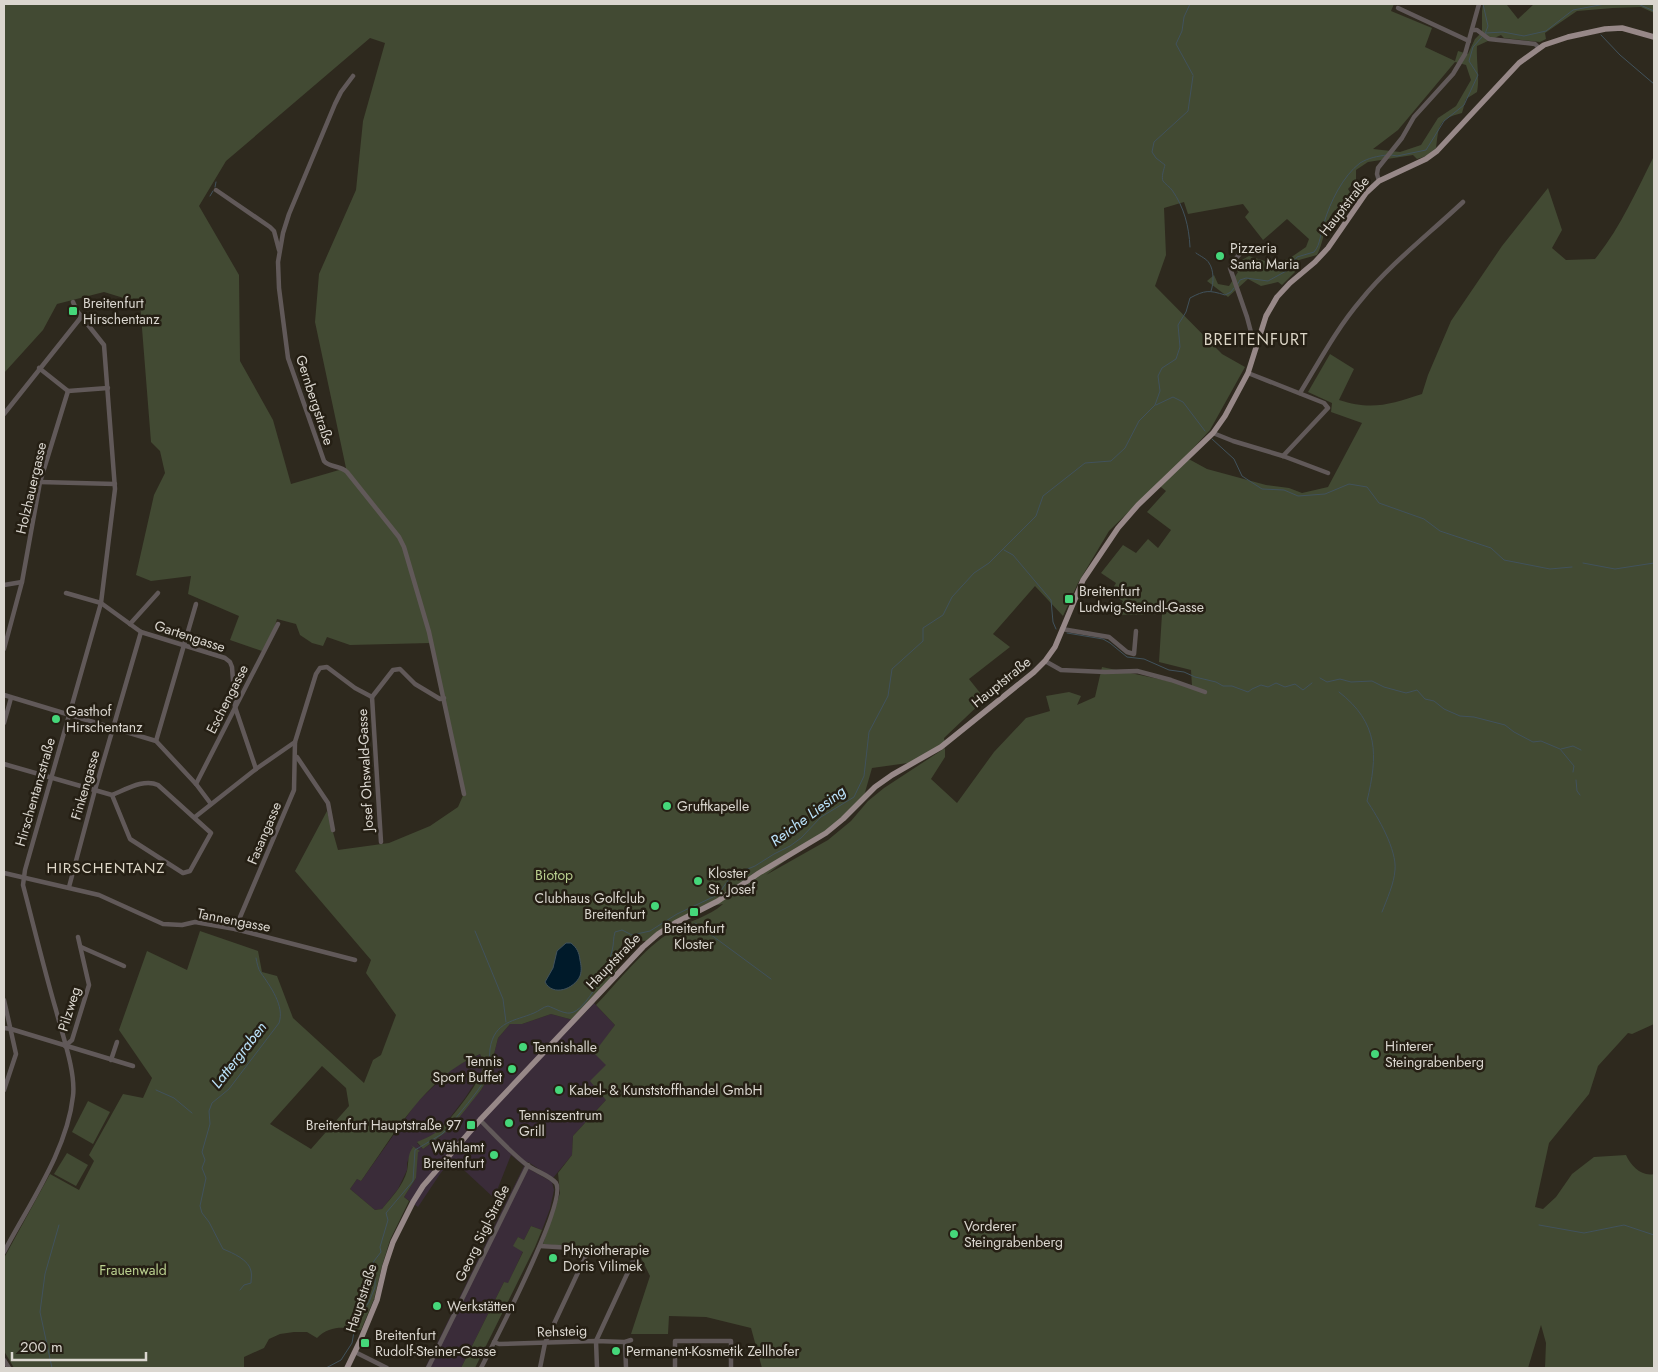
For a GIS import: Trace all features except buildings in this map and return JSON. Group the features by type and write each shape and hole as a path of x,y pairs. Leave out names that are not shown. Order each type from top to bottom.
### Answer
{"main road":[{"name":"Hauptstraße","path":"347,1368 376,1300 384,1266 393,1242 413,1202 432,1175 480,1120 630,960 658,934 718,901 759,873 826,833 843,820 875,787 892,775 941,748 1045,661 1055,647 1083,580 1118,528 1138,505 1213,433 1248,373 1266,316 1277,298 1290,283 1328,248 1366,193 1379,181 1426,159 1437,151 1513,69 1538,48 1559,39 1605,29 1622,28 1654,37"}],"street":[{"path":"1379,181 1378,168 1402,138 1414,117 1453,74 1465,54 1479,4"},
{"path":"1398,8 1469,41"},
{"path":"1472,30 1484,37 1535,44 1538,48"},
{"name":"Gernbergstraße","path":"353,76 335,104 288,214 283,233 278,262 279,288 288,358 326,464 341,467 347,472 402,542 429,632 464,794"},
{"path":"216,190 272,229 283,233"},
{"path":"1300,393 1339,330 1361,300 1388,271 1463,202"},
{"path":"272,229 279,251"},
{"path":"1244,249 1230,268 1252,336 1258,341"},
{"name":"Hirschentanzstraße","path":"4,1252 59,1147 68,1120 73,1094 65,1046 25,892 24,877 100,603 115,484 104,345 73,302"},
{"path":"4,414 82,316"},
{"path":"39,368 68,391 108,388"},
{"path":"1248,373 1324,403 1328,408 1283,456"},
{"name":"Holzhauergasse","path":"4,648 22,582 40,482 68,391"},
{"path":"1213,433 1328,472"},
{"path":"40,482 115,484"},
{"path":"4,585 22,582"},
{"name":"Gartengasse","path":"66,593 100,603 141,632 225,658 230,662 236,707 256,769"},
{"path":"130,624 158,593"},
{"path":"156,741 196,604"},
{"name":"Eschengasse","path":"196,784 278,624"},
{"path":"1062,629 1109,637 1127,652 1134,654 1136,631"},
{"name":"Finkengasse","path":"69,887 94,790 141,632"},
{"path":"1045,661 1061,670 1137,671 1205,692"},
{"path":"195,818 256,769 295,742 316,674 320,668 327,667 355,688 372,697 393,670 397,669 403,671 419,687 440,699 444,698"},
{"path":"4,695 156,741 196,784 211,804"},
{"name":"Josef Ohswald-Gasse","path":"372,697 381,842"},
{"path":"4,722 11,698"},
{"name":"Fasangasse","path":"235,929 294,790 295,742"},
{"path":"296,756 328,803 333,830"},
{"path":"4,764 112,795 144,782 152,782 158,785 211,833 190,871 183,873 130,839 112,795"},
{"name":"Tannengasse","path":"4,873 99,895 163,924 195,922 235,929 355,960"},
{"name":"Pilzweg","path":"65,1046 72,1040 88,985 78,937"},
{"path":"81,947 124,966"},
{"path":"4,1000 16,1050 16,1058 4,1090"},
{"path":"4,1028 133,1066"},
{"path":"111,1060 117,1042"},
{"path":"480,1120 528,1165 552,1180 558,1189 540,1246 481,1368"},
{"name":"Georg Sigl-Straße","path":"428,1368 528,1165"},
{"path":"540,1246 589,1248 630,1254 634,1259 596,1341 597,1368"},
{"path":"540,1368 545,1343 589,1248"},
{"name":"Rehsteig","path":"494,1342 499,1344 625,1342 631,1340"},
{"path":"675,1368 675,1341 731,1341 731,1368"},
{"path":"625,1342 626,1368"},
{"path":"355,1352 387,1368"},
{"path":"4,1360 10,1368"}],"shaded area":[{"path":"594,1003 615,1025 595,1053 607,1065 606,1100 573,1136 572,1155 553,1178 528,1162 524,1166 511,1155 494,1198 452,1159 418,1207 404,1197 416,1178 413,1147 407,1163 407,1170 398,1189 382,1209 375,1210 350,1189 357,1179 361,1181 417,1102 454,1067 480,1054 483,1061 482,1072 465,1098 436,1133 417,1143 423,1149 439,1138 481,1090 488,1078 498,1038 510,1024 522,1024 551,1014 577,1021"},
{"path":"524,1166 552,1182 554,1190 550,1209 542,1230 531,1226 524,1240 518,1237 514,1246 523,1251 508,1284 504,1282 461,1368 425,1368"}],"green space":[{"path":"4,4 1394,4 1391,11 1432,28 1425,47 1455,61 1458,51 1468,54 1475,39 1482,32 1483,4 1507,5 1518,19 1534,4 1654,4 1654,13 1641,7 1577,11 1545,33 1546,39 1540,42 1504,38 1501,35 1477,46 1477,92 1466,99 1462,113 1448,118 1441,124 1436,148 1427,156 1417,159 1413,155 1368,162 1356,170 1356,180 1348,189 1355,200 1348,212 1335,210 1329,220 1317,255 1299,260 1295,272 1282,285 1278,282 1261,286 1248,279 1228,297 1207,281 1214,275 1218,284 1229,286 1238,272 1235,269 1238,262 1249,256 1274,264 1290,258 1306,247 1309,239 1287,219 1263,240 1245,217 1249,212 1243,204 1188,214 1184,202 1164,208 1166,255 1155,286 1222,354 1245,367 1210,430 1185,457 1207,469 1266,485 1289,488 1302,493 1328,487 1362,423 1331,412 1332,403 1308,392 1330,354 1354,369 1339,400 1372,406 1401,401 1422,394 1451,321 1502,246 1548,188 1562,230 1552,248 1566,260 1595,259 1620,223 1654,156 1654,1024 1632,1034 1628,1033 1598,1066 1589,1094 1549,1143 1535,1207 1543,1209 1556,1197 1572,1174 1594,1157 1626,1155 1637,1170 1645,1174 1654,1174 1654,1368 1545,1368 1546,1343 1541,1325 1528,1368 762,1368 751,1328 706,1317 669,1316 668,1334 631,1334 650,1276 638,1252 543,1244 560,1193 558,1173 572,1155 573,1136 606,1100 590,1081 606,1065 594,1053 615,1025 596,1005 641,956 661,939 672,931 723,904 702,908 647,941 623,940 615,973 594,1003 577,1021 551,1014 522,1024 510,1024 498,1038 488,1078 481,1090 450,1129 423,1149 417,1142 433,1134 447,1122 462,1104 480,1076 483,1066 480,1054 460,1064 443,1077 412,1109 361,1181 357,1179 350,1189 375,1210 382,1209 403,1182 413,1147 411,1145 420,1151 418,1152 416,1178 404,1197 409,1201 390,1240 374,1299 361,1330 332,1329 317,1338 307,1332 280,1334 269,1339 264,1348 244,1357 244,1368 14,1368 4,1351 4,1258 50,1174 79,1190 94,1161 89,1155 123,1094 143,1098 152,1078 119,1030 147,951 187,970 200,931 258,951 262,972 277,976 293,1018 364,1083 373,1060 381,1055 396,1015 366,973 371,960 295,871 327,811 338,850 389,843 430,826 458,807 465,791 430,643 350,645 327,637 323,646 312,643 300,635 296,624 277,619 274,629 262,651 230,640 239,616 188,594 191,576 151,581 136,575 154,495 165,473 160,451 151,442 140,303 104,292 57,304 43,330 4,373","holes":["370,38 385,43 363,121 356,190 319,274 315,322 346,468 291,484 273,420 240,361 239,275 199,206 226,161","1455,62 1466,65 1471,80 1456,106 1438,118 1421,145 1400,152 1373,149 1398,130","1157,484 1166,491 1147,512 1171,530 1158,548 1148,539 1136,553 1123,545 1101,573 1116,583 1110,593 1123,601 1116,615 1162,614 1159,662 1191,670 1192,686 1102,667 1095,697 1077,705 1081,696 1069,692 1046,696 1050,711 1026,718 994,752 957,803 931,779 945,757 945,748 884,788 868,801 851,821 828,840 766,875 841,819 864,796 872,768 915,762 945,744 944,738 985,699 969,679 1010,647 993,634 1035,586 1063,616 1078,583 1109,531","322,1066 346,1088 349,1106 311,1149 270,1124"]},
{"path":"88,1101 110,1112 93,1144 72,1132"},
{"path":"67,1153 88,1165 76,1186 54,1174"},
{"path":"531,1226 542,1230 535,1247 475,1368 461,1368 504,1282 508,1283 523,1252 513,1246 518,1237 524,1240"}],"water":[{"path":"566,943 571,943 578,952 581,968 580,976 568,988 563,990 553,989 545,982 553,968 557,951"}],"waterway":[{"path":"1190,4 1176,44 1193,75"},
{"name":"Reiche Liesing","path":"1483,4 1488,26 1485,34"},
{"path":"1486,33 1503,32 1524,36 1546,31 1573,10 1605,4"},
{"path":"1638,4 1654,11"},
{"path":"1601,35 1620,55 1654,84"},
{"name":"Reiche Liesing","path":"1391,155 1397,156 1426,150 1444,121 1464,105 1478,75 1469,61 1473,47 1482,37"},
{"path":"1190,247 1183,210 1172,190 1162,179 1165,165 1152,152 1154,142 1188,111 1193,76"},
{"name":"Reiche Liesing","path":"1237,285 1240,280 1246,278 1268,281 1288,270 1297,257 1314,252 1330,207 1348,175 1363,161 1387,155"},
{"path":"215,187 216,182"},
{"path":"210,196 213,191"},
{"path":"1196,253 1207,260 1211,266 1213,277 1211,291"},
{"name":"Reiche Liesing","path":"326,1368 341,1360 352,1343 356,1321 369,1302 375,1287 375,1279 371,1270 374,1261 381,1252 380,1247 388,1220 386,1213 413,1181 415,1150 442,1134 482,1085 489,1068 492,1040 501,1027 506,1023 548,1006 562,1012 570,1013 576,1011 590,997 602,977 612,951 615,932 622,930 632,935 650,931 677,914 713,897 719,893 735,874 755,866 790,846 801,838 821,817 854,797 864,776 869,732 888,696 892,669 923,641 923,628 943,615 952,597 974,573 989,563 1036,516 1043,496 1085,463 1111,461 1125,448 1139,421 1155,405 1160,391 1158,376 1162,368 1176,359 1180,347 1178,325 1186,312 1190,298 1207,292 1225,295 1234,288"},
{"path":"1156,405 1173,397 1183,402 1205,431"},
{"path":"1212,439 1234,459 1242,476 1262,489 1284,490 1298,496 1325,494 1349,484 1367,487 1379,503 1424,519 1440,531 1491,548 1504,560 1550,569 1572,567"},
{"path":"1004,550 1013,555 1051,600 1053,622 1056,629"},
{"path":"1583,563 1615,569 1654,563"},
{"path":"1067,633 1103,639 1127,657 1144,659 1169,670 1184,672 1223,686 1232,686 1248,692 1261,685 1268,687 1276,683 1285,687 1295,684 1303,690 1312,683"},
{"path":"1320,678 1327,682 1340,679 1351,682 1372,681 1384,687 1406,693 1417,690 1425,699 1434,701 1444,709 1460,716 1474,717 1505,725 1533,742 1541,741 1560,749 1574,766 1573,772"},
{"path":"1339,692 1362,716 1372,741 1374,754 1373,769 1367,801 1386,834 1395,862 1393,881 1382,912"},
{"path":"1561,749 1573,746 1581,750"},
{"path":"1576,780 1577,791 1580,795"},
{"path":"695,923 771,979"},
{"path":"475,931 503,999 506,1022"},
{"name":"Lattergraben","path":"240,1290 244,1285 251,1283 250,1267 240,1257 223,1249 209,1222 202,1213 200,1206 206,1178 202,1168 205,1160 202,1152 210,1124 209,1111 212,1103 229,1089 279,1023 280,1010 278,1003 259,970 256,958"},
{"path":"156,1090 174,1098 192,1113"},
{"path":"52,1368 40,1312 45,1274 59,1225"},
{"path":"1539,1225 1584,1233 1624,1225 1654,1235"}],"place":[{"name":"Pizzeria Santa Maria","path":"1220,256"},
{"name":"Breitenfurt Hirschentanz","path":"73,311"},
{"name":"Breitenfurt Ludwig-Steindl-Gasse","path":"1069,599"},
{"name":"Gasthof Hirschentanz","path":"56,719"},
{"name":"Gruftkapelle","path":"667,806"},
{"name":"Kloster St. Josef","path":"698,881"},
{"name":"Clubhaus Golfclub Breitenfurt","path":"655,906"},
{"name":"Breitenfurt Kloster","path":"694,912"},
{"name":"Tennishalle","path":"523,1047"},
{"name":"Hinterer Steingrabenberg","path":"1375,1054"},
{"name":"Tennis Sport Buffet","path":"512,1069"},
{"name":"Kabel- & Kunststoffhandel GmbH","path":"559,1090"},
{"name":"Tenniszentrum Grill","path":"509,1123"},
{"name":"Breitenfurt Hauptstraße 97","path":"471,1125"},
{"name":"Wählamt Breitenfurt","path":"494,1155"},
{"name":"Vorderer Steingrabenberg","path":"954,1234"},
{"name":"Physiotherapie Doris Vilimek","path":"553,1258"},
{"name":"Werkstätten","path":"437,1306"},
{"name":"Breitenfurt Rudolf-Steiner-Gasse","path":"365,1343"},
{"name":"Permanent-Kosmetik Zellhofer","path":"616,1351"}],"district":[{"name":"BREITENFURT","path":"1256,339"},
{"name":"HIRSCHENTANZ","path":"106,868"}],"park label":[{"name":"Biotop","path":"554,875"},
{"name":"Frauenwald","path":"133,1270"}]}
